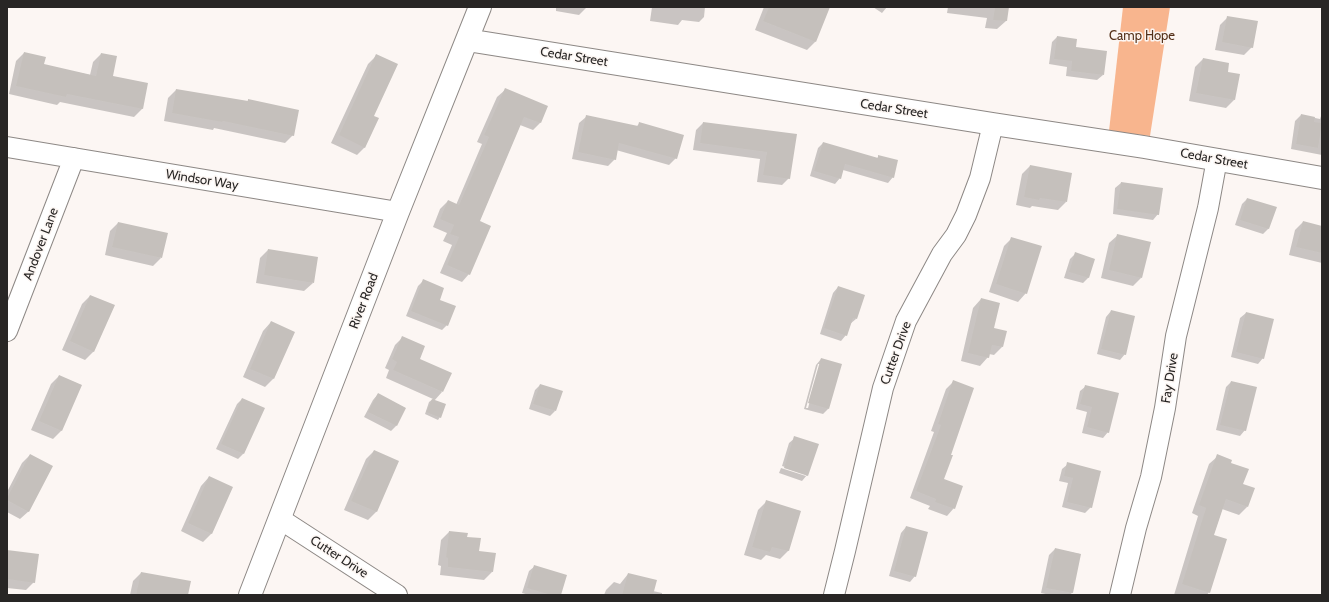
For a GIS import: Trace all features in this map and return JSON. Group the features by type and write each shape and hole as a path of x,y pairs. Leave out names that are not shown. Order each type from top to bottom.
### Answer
{"street":[{"name":"River Road","path":"250,595 398,212 480,7"},
{"name":"Cedar Street","path":"467,40 1144,147 1322,178"},
{"name":"Cutter Drive","path":"834,595 846,551 883,388 906,321 942,254 956,236 966,215 980,178 993,124"},
{"name":"Windsor Way","path":"7,147 398,212"},
{"name":"Andover Lane","path":"7,331 74,158"},
{"name":"Fay Drive","path":"1120,595 1136,528 1151,477 1165,408 1176,336 1208,208 1217,159"},
{"name":"Cutter Drive","path":"280,519 398,595"}],"green space":[{"name":"Camp Hope","path":"1123,7 1170,7 1150,136 1109,131"}],"building":[{"path":"769,7 830,7 816,42 763,21"},
{"path":"995,7 1009,7 1007,21 993,20"},
{"path":"1227,16 1258,21 1253,48 1222,42"},
{"path":"1057,36 1077,39 1076,47 1107,51 1104,75 1071,71 1072,61 1054,59"},
{"path":"24,52 46,57 44,64 96,76 101,53 117,56 113,76 148,83 143,109 67,94 66,97 16,86"},
{"path":"376,54 398,64 374,116 379,118 365,148 339,135"},
{"path":"1203,58 1229,63 1228,72 1240,74 1235,100 1196,93"},
{"path":"505,88 548,106 541,123 524,117 480,221 491,226 470,275 447,265 459,237 450,234 454,225 440,219 448,200 459,205 489,137 484,135"},
{"path":"176,89 248,101 248,99 299,110 294,136 223,121 172,113"},
{"path":"1301,114 1315,117 1314,122 1322,123 1318,148 1296,144"},
{"path":"586,115 638,126 639,122 684,135 677,159 619,143 616,160 578,152"},
{"path":"703,122 797,134 790,179 763,175 767,152 700,143"},
{"path":"823,142 878,158 878,155 898,160 894,178 845,164 841,179 814,171"},
{"path":"1030,165 1072,173 1067,202 1040,198 1039,200 1024,197"},
{"path":"1121,182 1163,188 1159,215 1117,209"},
{"path":"1247,198 1277,207 1269,229 1240,220"},
{"path":"1303,221 1322,226 1322,253 1296,247"},
{"path":"118,222 168,233 162,258 112,247"},
{"path":"1117,234 1151,242 1142,278 1109,270"},
{"path":"1011,237 1042,246 1027,294 996,284"},
{"path":"268,249 318,257 314,283 264,275"},
{"path":"1075,252 1095,259 1089,278 1069,272"},
{"path":"423,279 444,288 440,300 456,306 448,326 411,311"},
{"path":"838,286 865,295 857,319 853,318 847,336 824,328"},
{"path":"90,295 115,305 94,352 70,341"},
{"path":"981,298 1000,303 994,328 1007,331 1003,347 992,345 989,358 968,353"},
{"path":"1111,310 1135,316 1126,355 1101,349"},
{"path":"1246,312 1274,319 1264,359 1236,352"},
{"path":"271,321 295,332 274,379 250,369"},
{"path":"402,336 425,346 420,359 452,373 443,392 393,370 397,362 392,359"},
{"path":"821,358 842,364 829,409 808,403"},
{"path":"59,375 82,385 62,431 39,421"},
{"path":"953,380 974,388 944,479 963,486 955,509 935,502 936,499 916,491 941,425 938,424"},
{"path":"1231,381 1257,387 1246,431 1220,425"},
{"path":"540,384 563,391 556,411 533,404"},
{"path":"1085,385 1119,393 1109,433 1087,427 1092,407 1080,404"},
{"path":"378,393 406,408 397,426 368,412"},
{"path":"242,398 265,408 244,454 221,444"},
{"path":"432,399 446,404 441,418 426,412"},
{"path":"794,436 819,444 808,476 784,468"},
{"path":"374,450 399,461 377,512 351,501"},
{"path":"30,454 53,466 29,512 7,500 7,498"},
{"path":"1217,454 1232,460 1231,463 1249,469 1243,484 1255,488 1248,507 1226,499 1214,535 1227,539 1210,593 1182,584 1206,508 1199,505"},
{"path":"1067,462 1101,471 1092,508 1067,502 1073,478 1064,476"},
{"path":"209,476 233,487 212,534 188,523"},
{"path":"766,500 801,511 789,551 772,547 770,552 752,547"},
{"path":"906,526 928,532 916,577 894,571"},
{"path":"449,531 468,533 467,537 481,538 479,551 496,553 493,572 448,567 448,558 446,557"},
{"path":"1055,548 1081,554 1073,593 1046,588"},
{"path":"7,550 39,554 35,583 7,579"},
{"path":"534,565 567,575 561,595 551,595 527,588"},
{"path":"141,572 191,581 188,595 136,595"},
{"path":"628,573 657,580 653,595 622,595"}]}
